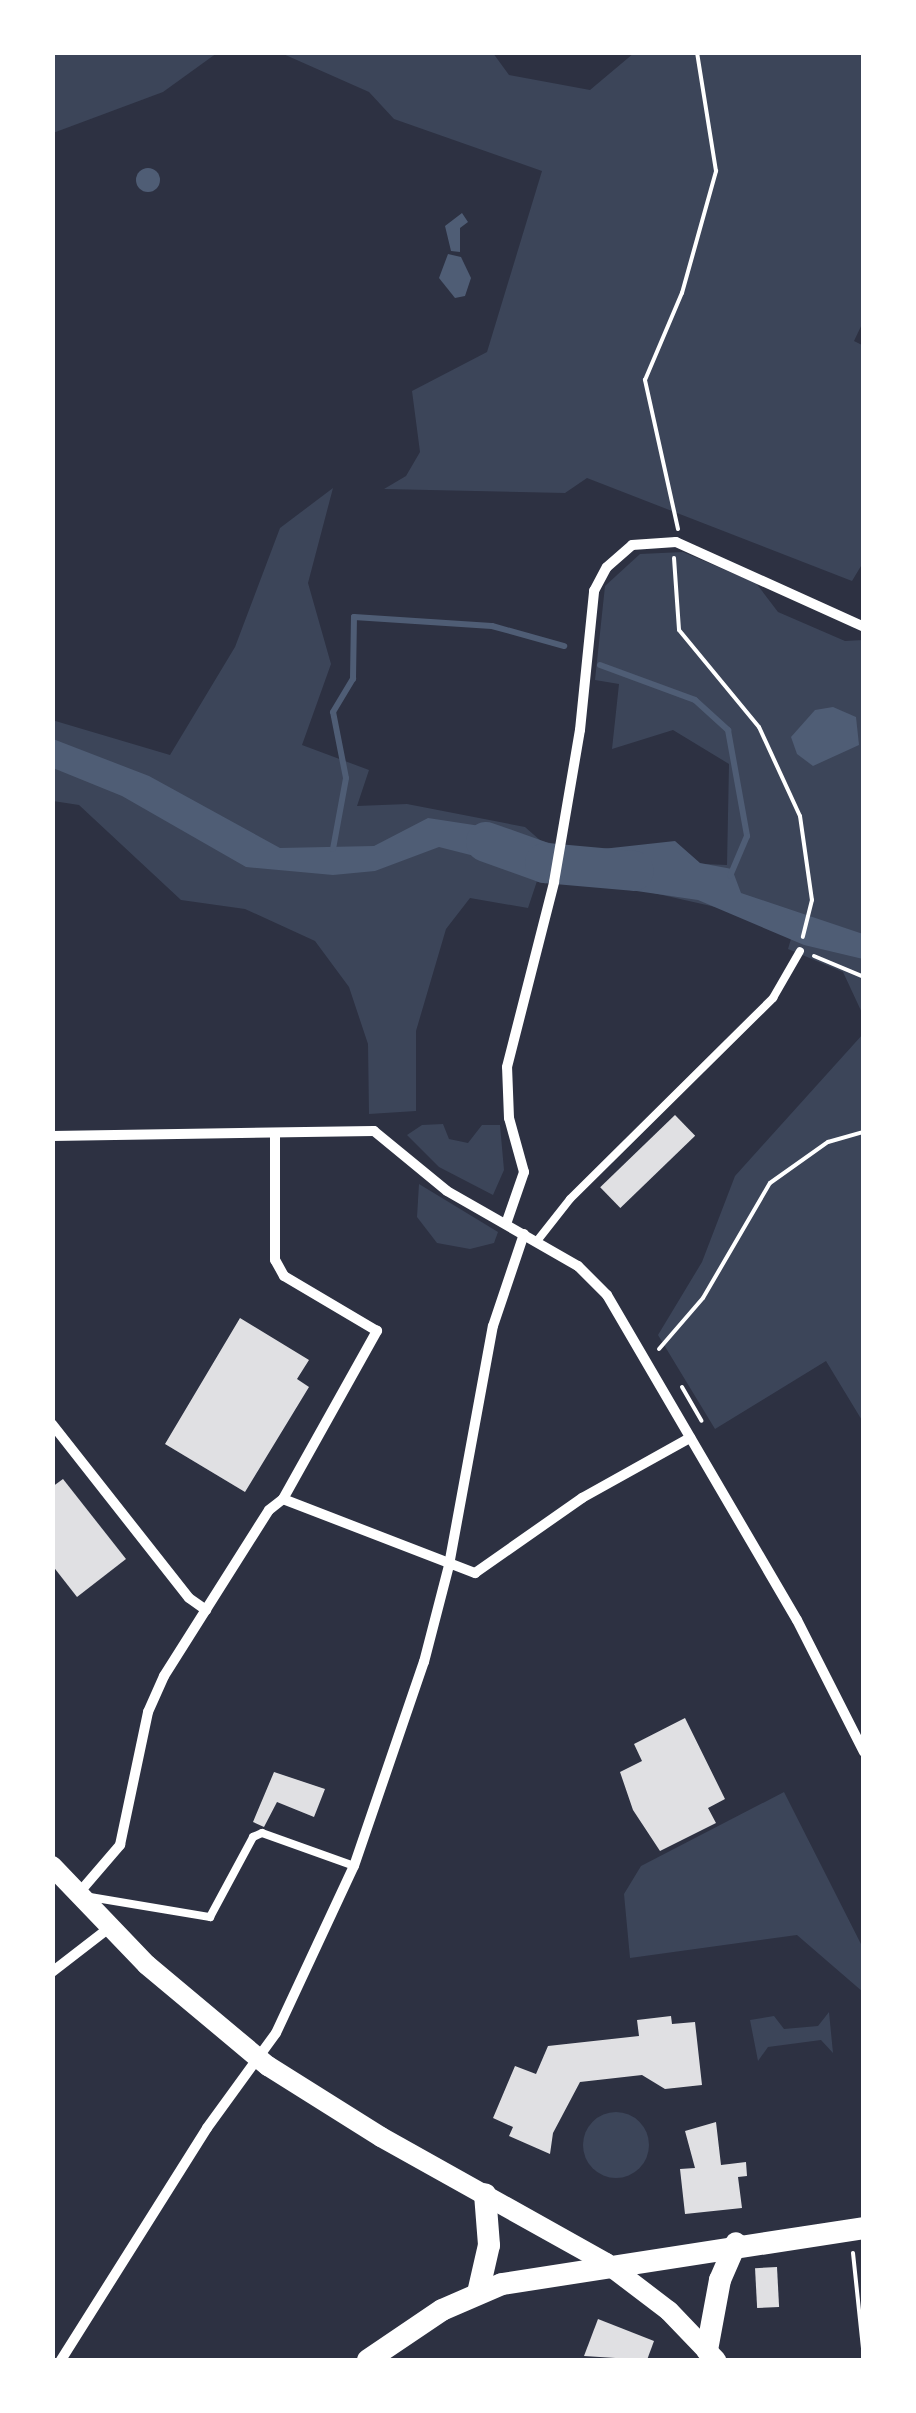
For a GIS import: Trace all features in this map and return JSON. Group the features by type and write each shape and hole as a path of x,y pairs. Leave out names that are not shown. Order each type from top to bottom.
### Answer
{"main road":[{"path":"52,1866 109,1928 258,2058 310,2096 606,2262 712,2355"},
{"path":"478,2293 489,2246 485,2194"},
{"path":"368,2360 478,2293 606,2262 857,2228"},
{"path":"712,2355 720,2280 736,2244"}],"street":[{"path":"506,1224 524,1172 510,1118 508,1068 554,882 580,730 594,591 606,566 632,545 675,547 864,627"},
{"path":"52,1136 374,1131 447,1191 578,1266 607,1295 797,1620 864,1752"},
{"path":"78,1895 120,1845 148,1712 206,1610 282,1499 377,1331 284,1276 275,1260 274,1134"},
{"path":"61,2360 258,2058 316,1954 354,1866 449,1565 493,1326 524,1234"},
{"path":"52,1424 190,1598 206,1610"},
{"path":"282,1499 302,1501 475,1573 582,1498 690,1438"},
{"path":"52,1972 109,1928"}],"lane":[{"path":"538,1241 570,1199 773,998 800,951"},
{"path":"78,1895 210,1917 252,1837 262,1832 354,1866"}],"path":[{"path":"680,517 645,380 682,293 716,172 697,52"},
{"path":"675,547 678,616 688,646 739,699 774,756 805,834 812,900 800,951 864,977"},
{"path":"659,1348 703,1298 770,1183 828,1142 864,1132"},
{"path":"857,2228 864,2358"}],"shaded area":[{"path":"53,52 217,53 163,92 53,133"},
{"path":"281,53 493,53 509,75 590,90 634,53 863,53 864,320 854,341 864,346 864,561 852,581 587,478 565,493 384,489 406,476 420,452 412,391 487,352 542,171 394,119 369,92"},
{"path":"148,168 160,180 148,192 136,180"},
{"path":"462,213 468,222 460,228 460,252 451,251 445,226"},
{"path":"448,254 461,257 471,278 465,296 455,298 439,278"},
{"path":"333,488 308,583 331,664 302,745 369,770 357,806 407,804 525,827 541,841 635,861 727,865 729,764 673,730 612,749 619,684 595,680 605,586 640,554 683,552 756,583 778,612 845,641 863,640 863,1015 843,972 788,949 795,925 605,882 537,881 528,908 470,898 446,929 416,1031 416,1111 369,1114 368,1044 349,987 315,941 245,909 181,900 79,805 53,801 52,720 170,755 235,647 280,528"},
{"path":"833,707 856,717 859,745 813,766 797,754 791,737 815,710"},
{"path":"53,739 149,776 280,848 374,846 428,818 487,827 540,846 537,872 439,847 375,871 333,875 246,867 122,796 53,768"},
{"path":"675,841 700,863 732,869 741,893 863,934 863,959 804,945 698,900 582,883 584,851"},
{"path":"863,1034 863,1422 826,1361 715,1429 658,1335 702,1262 735,1176"},
{"path":"443,1124 449,1139 468,1143 482,1125 500,1125 504,1170 493,1195 439,1167 407,1135 422,1125"},
{"path":"419,1184 498,1232 494,1243 470,1249 437,1243 417,1217"},
{"path":"784,1792 863,1948 863,1992 797,1935 630,1958 624,1894 641,1866"},
{"path":"829,2012 833,2053 821,2040 768,2047 758,2061 750,2020 774,2016 784,2029 818,2026"},
{"path":"616,2112 629,2114 639,2122 647,2132 647,2158 639,2168 629,2176 616,2178 603,2176 593,2168 585,2158 583,2145 585,2132 593,2122 603,2114"}],"building":[{"path":"675,1115 695,1136 620,1208 600,1187"},
{"path":"240,1318 309,1360 297,1379 309,1387 245,1492 165,1444"},
{"path":"63,1479 126,1559 77,1597 52,1565 52,1487"},
{"path":"685,1718 725,1799 708,1808 716,1823 660,1851 633,1810 620,1772 642,1761 634,1744"},
{"path":"274,1772 325,1789 314,1817 277,1802 264,1827 253,1822"},
{"path":"671,2016 672,2024 695,2022 702,2085 665,2089 642,2075 580,2082 553,2133 550,2154 509,2136 513,2127 493,2118 515,2066 536,2074 548,2046 639,2036 637,2020"},
{"path":"716,2122 721,2165 746,2162 747,2176 738,2177 742,2208 685,2214 680,2169 695,2168 685,2131"},
{"path":"777,2267 779,2307 757,2308 755,2268"},
{"path":"598,2319 654,2341 647,2360 584,2356"}],"waterway":[{"path":"333,849 346,778 333,712 353,679 354,617 492,626 564,646"},
{"path":"600,665 695,700 728,730 747,836 730,876"},
{"path":"486,842 545,863 634,871"}]}
